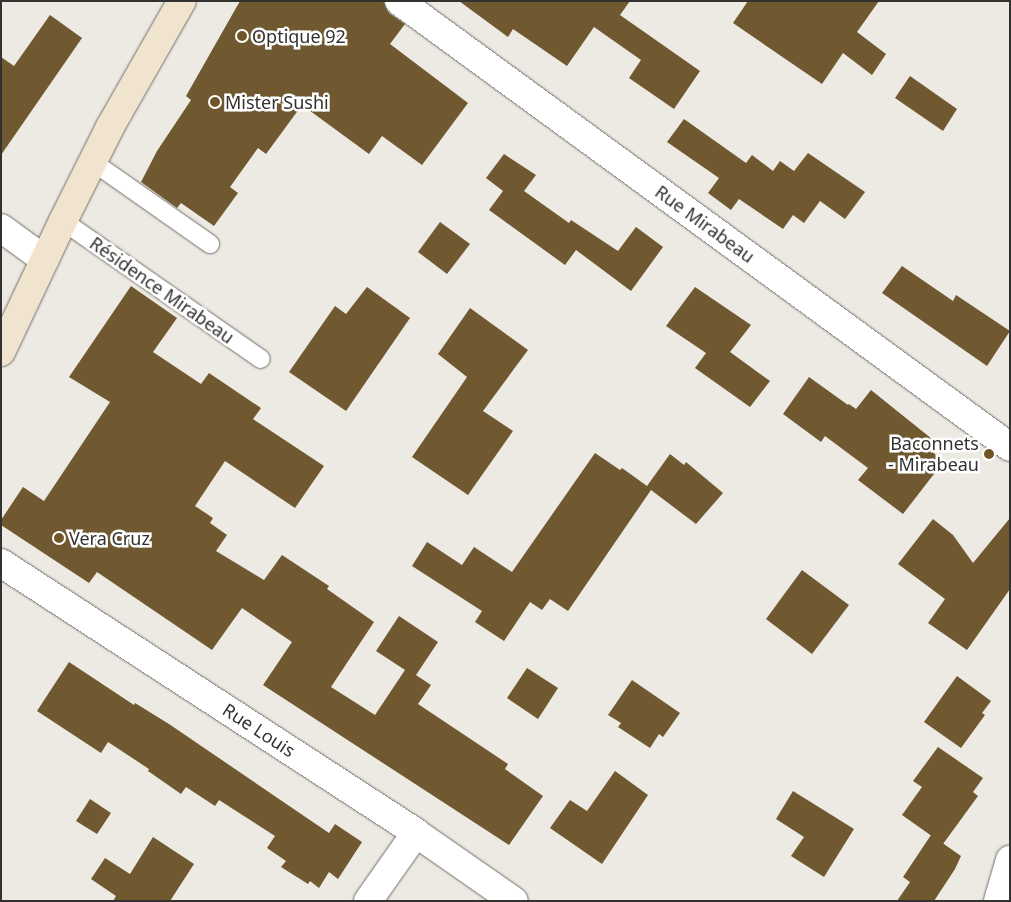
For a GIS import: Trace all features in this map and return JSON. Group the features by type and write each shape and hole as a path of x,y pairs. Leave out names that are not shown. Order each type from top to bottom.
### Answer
{"street":[{"path":"1,352 93,162 182,1"},
{"name":"Rue Mirabeau","path":"400,1 1010,447"},
{"path":"1,228 45,260"},
{"name":"Rue Louis","path":"1,563 416,833 514,901"},
{"path":"368,901 416,833"},
{"path":"998,901 1010,860"}],"lane":[{"path":"93,162 210,244"},
{"name":"Résidence Mirabeau","path":"63,221 261,359"}],"building":[{"path":"240,1 384,1 389,13 405,24 390,44 468,103 422,165 382,136 369,154 302,105 266,154 258,148 230,187 238,193 214,226 181,203 177,208 141,182 157,151 191,100 186,96"},
{"path":"459,1 630,1 620,15 700,71 674,109 629,78 641,60 594,27 567,66 513,29 508,37"},
{"path":"748,1 879,1 857,32 886,54 872,75 843,53 822,84 733,23"},
{"path":"50,15 82,38 1,155 1,57 14,66"},
{"path":"910,76 957,109 943,131 895,98"},
{"path":"684,119 746,163 752,155 773,171 780,161 794,171 808,153 865,192 845,219 820,201 804,223 793,215 783,229 739,199 731,210 708,193 719,178 667,142"},
{"path":"504,154 536,175 524,191 569,223 571,220 618,251 636,227 663,247 631,291 576,250 565,265 489,210 503,191 486,178"},
{"path":"440,222 470,244 447,274 418,252"},
{"path":"902,266 953,301 956,295 1010,331 987,366 882,293"},
{"path":"131,286 177,318 153,352 201,384 209,373 261,408 253,419 324,466 295,508 225,461 195,506 213,518 210,523 227,535 216,551 264,580 282,555 329,586 327,589 374,622 331,687 375,715 405,670 376,651 399,616 438,642 416,675 431,685 418,704 508,764 505,769 543,796 509,845 263,685 292,642 242,608 212,650 97,572 89,583 1,525 1,520 23,487 44,501 110,402 69,377"},
{"path":"367,287 410,318 346,411 289,372 335,306 346,314"},
{"path":"695,287 751,325 730,352 770,381 750,407 695,368 706,353 666,326"},
{"path":"470,308 528,350 483,411 513,431 468,495 412,457 467,377 438,354"},
{"path":"809,377 856,409 871,390 932,439 926,447 944,461 903,514 858,480 868,468 825,436 821,442 783,414"},
{"path":"595,453 620,470 622,468 647,486 670,454 684,465 686,462 723,493 696,524 651,490 568,611 550,599 542,610 530,602 504,641 475,622 482,611 412,566 427,542 462,565 474,547 512,572"},
{"path":"1010,518 1010,589 967,650 928,623 945,599 898,564 933,519 953,535 973,563"},
{"path":"802,570 849,605 812,654 766,619"},
{"path":"69,662 134,705 135,703 169,724 329,833 335,824 362,842 338,879 329,872 319,888 310,881 308,884 281,867 286,861 267,848 275,836 219,800 215,806 186,787 181,794 148,771 149,769 108,742 101,753 37,711"},
{"path":"527,668 558,688 538,719 507,698"},
{"path":"957,676 991,701 982,713 985,715 961,748 924,722"},
{"path":"632,680 680,713 663,737 659,734 650,748 618,727 621,723 608,715"},
{"path":"938,747 983,778 973,792 978,796 943,844 902,815 922,787 913,781"},
{"path":"615,771 648,795 602,864 550,828 570,800 587,811"},
{"path":"793,791 854,829 824,877 791,856 804,837 776,819"},
{"path":"90,799 111,813 97,834 76,821"},
{"path":"931,835 961,856 955,869 934,901 897,901 910,882 903,877"},
{"path":"153,837 194,864 170,901 113,901 116,896 91,879 105,858 130,874"}],"place":[{"name":"Optique 92","path":"242,36"},
{"name":"Mister Sushi","path":"215,102"},
{"name":"Baconnets - Mirabeau","path":"989,454"},
{"name":"Vera Cruz","path":"59,538"}]}
